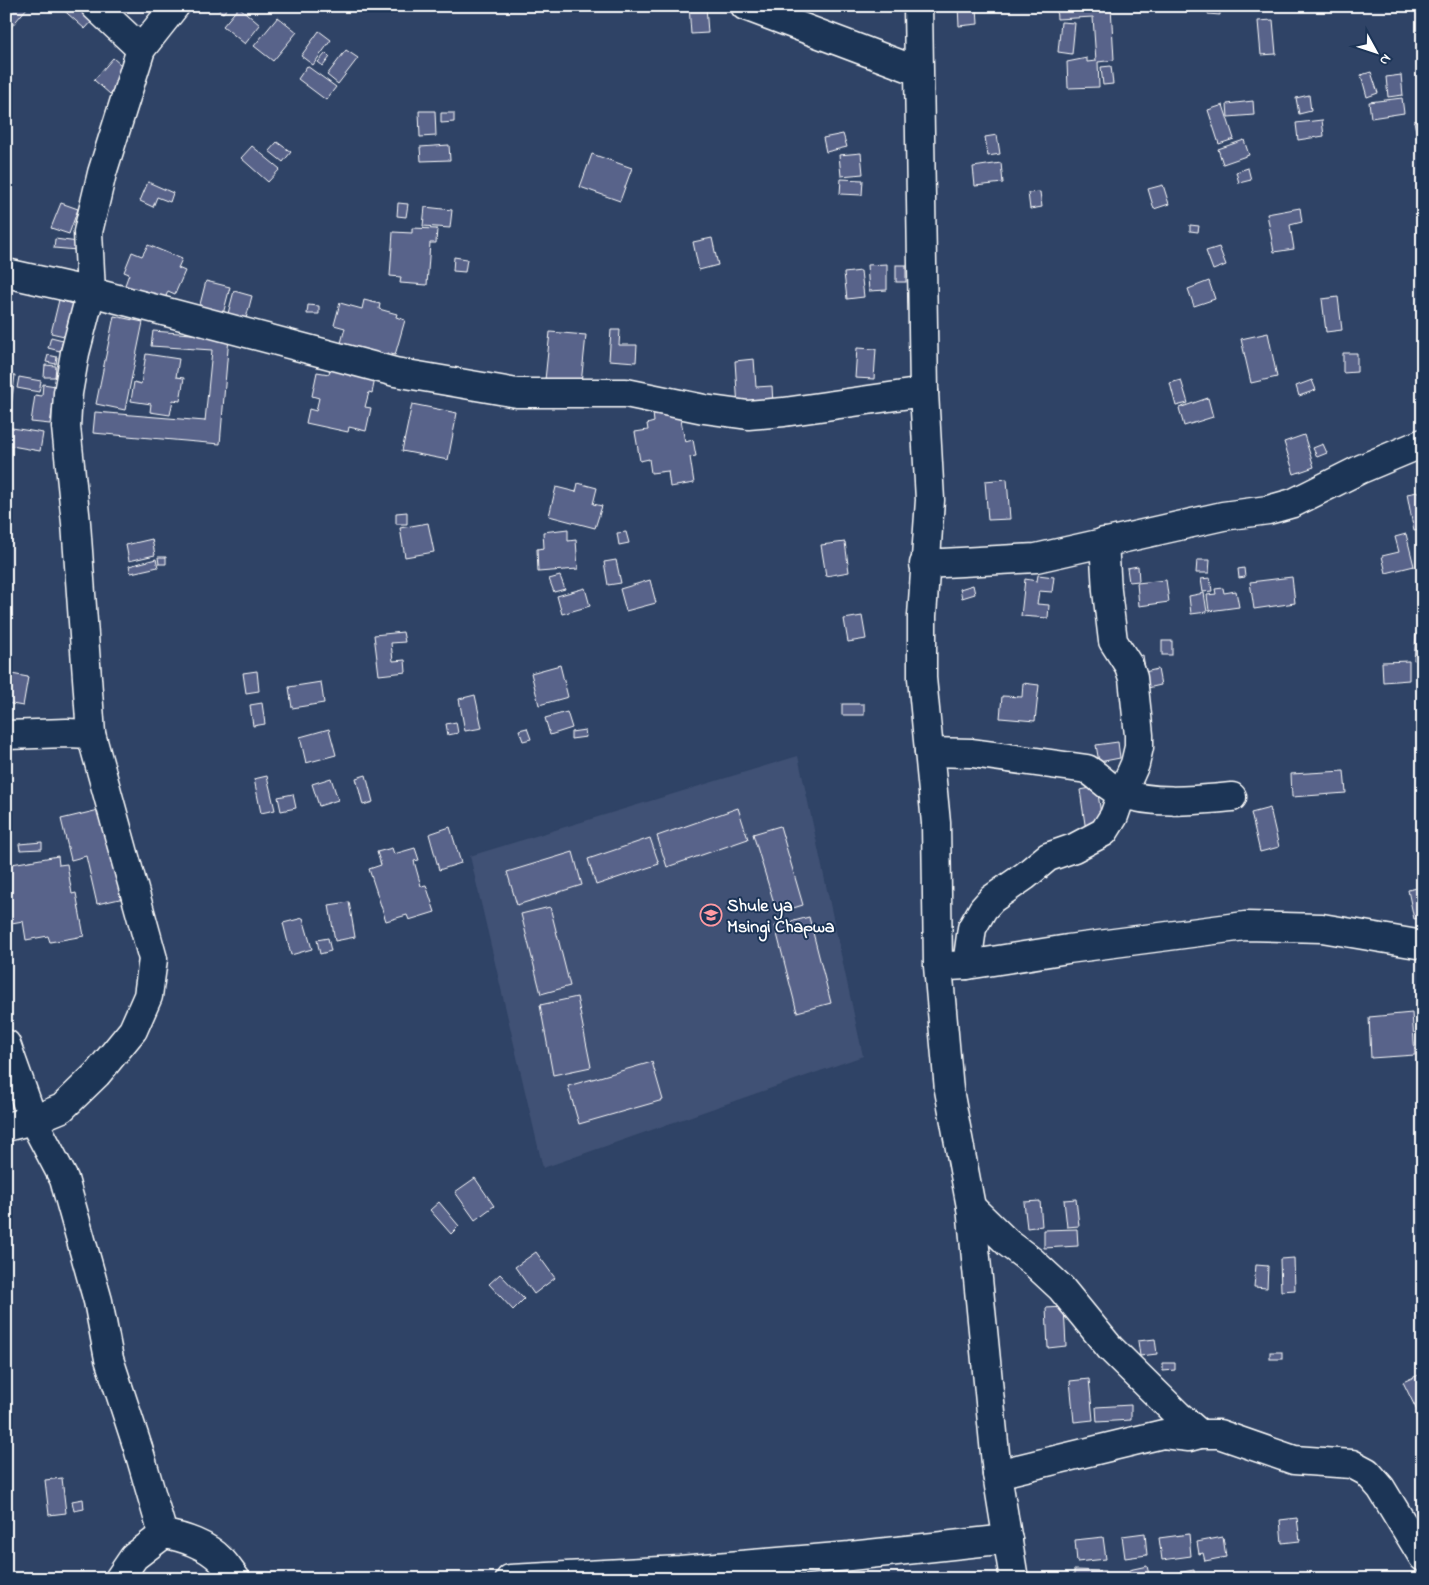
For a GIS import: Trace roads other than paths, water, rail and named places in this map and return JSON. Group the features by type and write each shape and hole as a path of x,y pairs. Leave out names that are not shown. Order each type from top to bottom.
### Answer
{"street":[{"path":"94,6 141,49"},
{"path":"6,1127 33,1120 62,1108 97,1074 133,1030 148,996 153,959 92,734 76,524 66,427 68,393 75,353 91,292 88,232 102,173 141,49 175,6"},
{"path":"745,6 918,71"},
{"path":"918,6 924,392 930,500 924,564 922,678 936,823 938,966 949,1090 971,1207 997,1474 1014,1579"},
{"path":"6,273 91,292 395,372 518,393 626,393 704,409 748,415 784,412 924,392"},
{"path":"924,564 1036,558 1223,516 1268,510 1293,503 1361,469 1423,443"},
{"path":"967,965 972,928 983,909 998,894 1025,876 1048,857 1074,848 1104,832 1114,816 1135,764 1139,747 1139,735 1133,678 1129,666 1113,641 1106,591 1104,542"},
{"path":"6,735 92,734"},
{"path":"929,752 972,753 1087,769 1097,775 1108,786 1122,793 1162,801 1232,798"},
{"path":"938,966 967,965 1068,949 1245,926 1322,928 1423,945"},
{"path":"6,1044 33,1120 64,1179 98,1301 108,1359 138,1448 160,1524 161,1536"},
{"path":"971,1207 1008,1243 1061,1288 1110,1348 1200,1434"},
{"path":"997,1474 1163,1434 1189,1436 1219,1434 1294,1460 1352,1464 1367,1472 1381,1488 1423,1557"},
{"path":"119,1579 134,1557 164,1534 180,1537 220,1558 236,1579"},
{"path":"510,1579 722,1573 850,1556 1008,1539"}],"place":[{"name":"Shule ya Msingi Chapwa","path":"711,915"}]}
